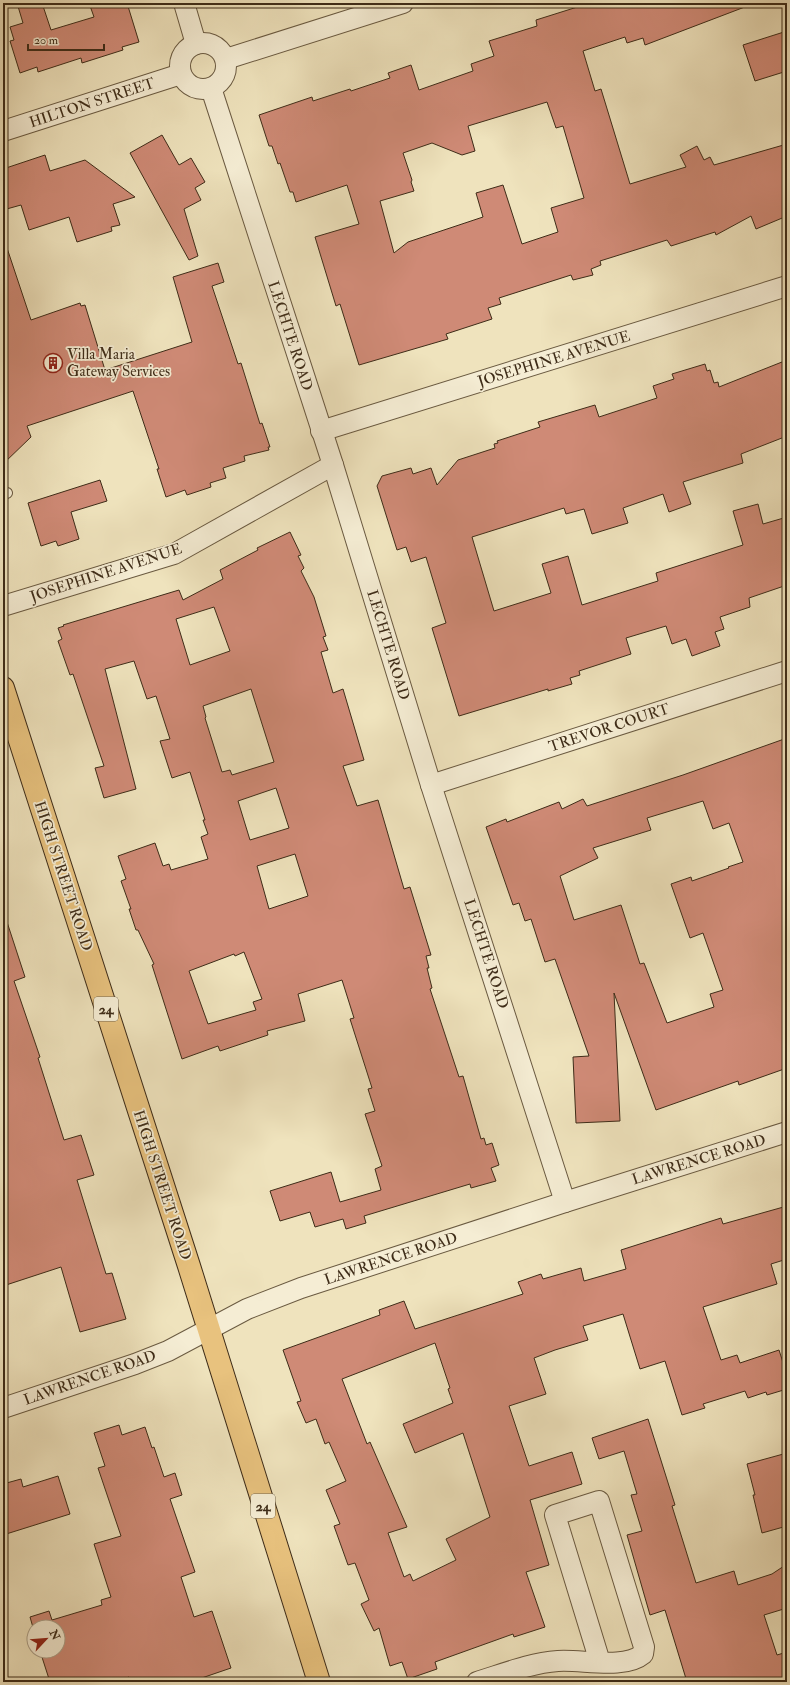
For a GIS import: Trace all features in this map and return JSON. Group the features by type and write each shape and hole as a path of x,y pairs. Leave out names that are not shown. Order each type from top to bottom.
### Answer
{"main road":[{"name":"HIGH STREET ROAD","path":"3,688 319,1682"}],"street":[{"path":"184,3 196,44"},
{"path":"226,59 403,3"},
{"path":"205,42 214,45 222,52 226,59 227,67 222,79 211,88 200,89 191,86 185,81 181,74 180,66 185,51 196,44 205,42"},
{"name":"HILTON STREET","path":"3,131 181,74"},
{"name":"LECHTE ROAD","path":"211,88 333,465 431,785 565,1202"},
{"name":"JOSEPHINE AVENUE","path":"321,431 787,286"},
{"name":"JOSEPHINE AVENUE","path":"3,606 174,554 333,465"},
{"name":"TREVOR COURT","path":"431,785 787,671"},
{"name":"LAWRENCE ROAD","path":"3,1408 135,1364 168,1351 247,1309 301,1288 787,1132"},
{"path":"477,1682 527,1667 558,1661 600,1662 632,1661 643,1654 644,1647 599,1501 555,1515 600,1662"}],"building":[{"path":"17,3 42,3 51,30 94,17 89,3 127,3 139,42 122,47 123,50 82,63 81,58 38,72 37,67 20,73 10,41 14,40 10,27 23,23"},
{"path":"590,3 749,3 750,5 645,45 643,38 627,43 625,37 583,51 595,91 601,89 630,184 686,167 680,155 697,146 704,160 710,157 714,165 787,144 787,216 756,229 751,216 716,235 715,232 671,246 667,240 600,261 601,265 591,269 593,275 573,280 571,275 499,298 501,304 488,308 492,319 446,334 448,339 359,365 340,304 336,306 315,237 359,224 347,185 296,202 293,192 290,192 280,163 278,164 272,146 269,146 259,115 312,97 313,101 350,89 351,91 390,78 388,73 411,65 419,90 473,71 471,64 494,56 489,41 537,26 536,20","holes":["547,102 556,128 563,126 584,198 551,208 558,232 522,244 503,185 476,193 483,217 408,242 394,253 380,201 414,191 403,153 432,143 462,155 475,151 468,126"]},
{"path":"787,31 787,71 755,81 743,45"},
{"path":"162,135 179,165 191,158 205,182 195,188 201,200 184,209 198,256 189,260 130,153"},
{"path":"45,155 50,171 85,160 135,197 113,204 120,225 111,227 112,231 77,242 69,217 29,230 21,205 3,210 3,169"},
{"path":"3,248 7,248 31,320 80,303 81,306 85,305 105,370 192,342 173,277 218,263 224,282 212,286 238,364 241,363 260,424 262,423 270,447 268,447 269,450 244,456 245,461 223,468 226,478 210,483 211,487 187,495 185,490 166,497 157,469 159,469 133,391 27,426 31,437 3,464"},
{"path":"787,360 787,436 741,454 743,463 683,482 691,504 669,512 663,494 623,508 628,523 592,534 584,509 566,514 564,508 472,537 494,611 551,593 542,564 568,556 582,605 658,581 656,573 743,545 733,511 758,504 763,524 787,517 787,585 749,598 750,607 720,617 724,629 715,632 720,646 692,656 686,639 672,644 666,626 626,638 631,654 579,671 580,675 570,678 572,684 548,691 548,689 459,716 432,628 446,623 426,557 411,562 406,547 397,550 377,486 382,476 411,468 413,474 431,468 437,485 458,460 495,448 494,444 498,443 497,441 540,427 538,422 595,405 599,417 657,398 653,386 674,379 672,374 705,364 707,371 710,370 714,383 718,382 719,387"},
{"path":"100,480 107,501 71,512 79,539 58,546 56,541 41,546 28,503"},
{"path":"290,532 301,555 298,556 304,568 301,571 314,597 326,636 323,637 328,650 321,652 333,693 343,689 364,760 343,766 357,806 378,800 404,889 410,887 431,955 426,956 429,968 427,968 432,988 430,989 459,1077 463,1076 481,1139 484,1138 486,1145 492,1143 499,1165 491,1168 496,1181 471,1188 470,1184 364,1216 366,1223 346,1229 343,1219 315,1227 310,1212 280,1221 270,1191 331,1172 340,1202 381,1190 375,1169 382,1166 365,1114 375,1111 368,1089 372,1088 350,1019 354,1018 342,980 298,994 305,1021 267,1031 268,1035 220,1051 218,1046 182,1059 152,965 154,964 138,930 136,930 129,909 131,909 121,881 126,879 118,856 155,843 163,866 169,864 171,870 208,859 201,837 208,834 203,820 205,820 190,772 172,778 160,741 170,739 156,696 147,699 134,661 105,669 136,789 104,798 95,768 104,766 73,674 70,675 58,641 62,639 58,628 64,626 63,625 179,590 183,600 223,579 220,570 258,550 257,548","holes":["214,607 230,651 190,665 176,619","251,689 274,762 232,775 230,770 222,772 205,718 203,706","276,788 289,828 250,840 238,801","295,854 308,896 269,909 257,866","244,952 262,999 253,1002 256,1010 208,1024 189,971 234,954 235,956"]},
{"path":"787,738 787,1068 739,1085 738,1081 656,1110 614,993 620,1121 576,1123 573,1057 589,1056 555,959 545,962 531,919 525,921 519,903 513,905 486,827 506,819 507,822 559,802 562,809 583,799 587,806 683,775","holes":["703,801 713,829 729,823 743,862 692,881 691,877 671,884 690,938 703,933 723,990 710,994 714,1007 667,1023 644,963 640,964 621,905 574,920 560,876 598,858 593,848 651,830 647,818"]},
{"path":"7,922 25,977 14,981 40,1057 38,1058 64,1140 81,1135 94,1175 77,1180 106,1274 112,1273 126,1319 80,1332 61,1267 3,1286 3,923"},
{"path":"787,1206 787,1259 771,1264 777,1284 703,1307 721,1360 737,1355 740,1363 779,1350 787,1375 787,1389 767,1395 766,1392 748,1398 745,1391 703,1404 705,1408 682,1415 665,1361 640,1369 623,1314 583,1326 588,1340 534,1358 546,1394 509,1406 529,1466 572,1452 582,1484 530,1500 549,1565 526,1572 545,1627 514,1637 513,1634 435,1662 437,1669 408,1679 402,1662 390,1666 379,1628 374,1631 361,1604 369,1600 355,1563 348,1565 334,1526 340,1524 326,1490 346,1481 329,1442 325,1444 316,1419 306,1423 297,1402 301,1401 283,1350 380,1315 379,1310 404,1301 415,1329 523,1294 518,1282 541,1274 543,1279 581,1268 584,1281 626,1269 621,1250 721,1218 723,1224","holes":["435,1343 450,1388 448,1389 453,1403 403,1424 415,1453 463,1433 490,1517 446,1539 456,1560 413,1581 410,1574 404,1577 388,1533 407,1527 370,1442 367,1444 342,1379"]},
{"path":"648,1419 675,1505 672,1506 696,1583 734,1571 738,1585 772,1574 787,1564 787,1608 764,1615 777,1655 787,1652 787,1682 687,1682 665,1610 650,1615 627,1535 642,1531 631,1495 637,1494 624,1451 599,1459 592,1438"},
{"path":"119,1425 122,1435 145,1427 152,1448 154,1447 164,1477 175,1473 182,1495 170,1499 195,1572 181,1577 194,1617 212,1611 231,1668 190,1682 131,1682 129,1677 113,1682 50,1682 43,1659 66,1659 66,1619 55,1619 102,1605 101,1600 111,1597 94,1544 121,1536 98,1468 105,1466 94,1433"},
{"path":"787,1453 787,1526 762,1533 753,1495 755,1495 747,1464"},
{"path":"58,1476 70,1514 3,1535 3,1484 21,1479 23,1487"},
{"path":"49,1611 52,1619 31,1619 30,1617"}],"place":[{"name":"Villa Maria Gateway Services","path":"53,363"}]}
